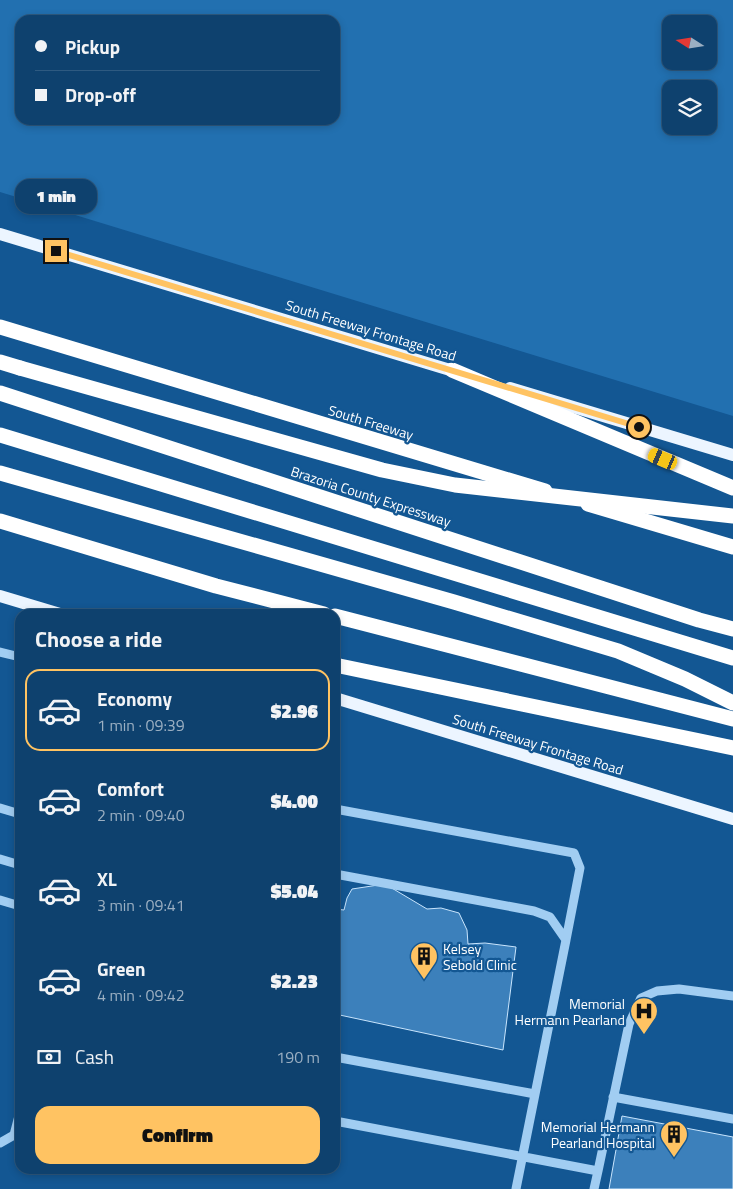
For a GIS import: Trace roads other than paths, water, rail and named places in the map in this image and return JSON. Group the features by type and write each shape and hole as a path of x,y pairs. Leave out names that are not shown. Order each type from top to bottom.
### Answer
{"highway":[{"name":"South Freeway","path":"0,327 733,547"},
{"path":"0,362 382,470 428,480 455,485 733,516"},
{"path":"452,370 733,488"},
{"name":"Brazoria County Expressway","path":"0,393 699,620 733,629"},
{"path":"0,435 733,658"},
{"path":"0,473 454,602 618,651 685,679 733,703"},
{"path":"0,520 216,586 305,609"},
{"path":"340,617 733,718"},
{"path":"340,666 733,748"}],"main road":[{"name":"South Freeway Frontage Road","path":"0,234 733,455"},
{"path":"0,596 43,609"},
{"name":"South Freeway Frontage Road","path":"340,700 733,819"}],"lane":[{"path":"0,652 15,656"},
{"path":"0,808 15,812"},
{"path":"340,810 574,853 580,868 516,1189"},
{"path":"0,859 15,864"},
{"path":"340,875 534,911 550,917 566,940"},
{"path":"0,900 15,904"},
{"path":"594,1189 629,1024 641,998 657,991 679,989 733,996"},
{"path":"340,1058 534,1094"},
{"path":"614,1097 733,1119"},
{"path":"340,1122 598,1171"},
{"path":"0,1143 14,1135 15,1131"}],"place":[{"name":"Kelsey Sebold Clinic","path":"424,980"},
{"name":"Memorial Hermann Pearland","path":"644,1035"},
{"name":"Memorial Hermann Pearland Hospital","path":"674,1158"}]}
